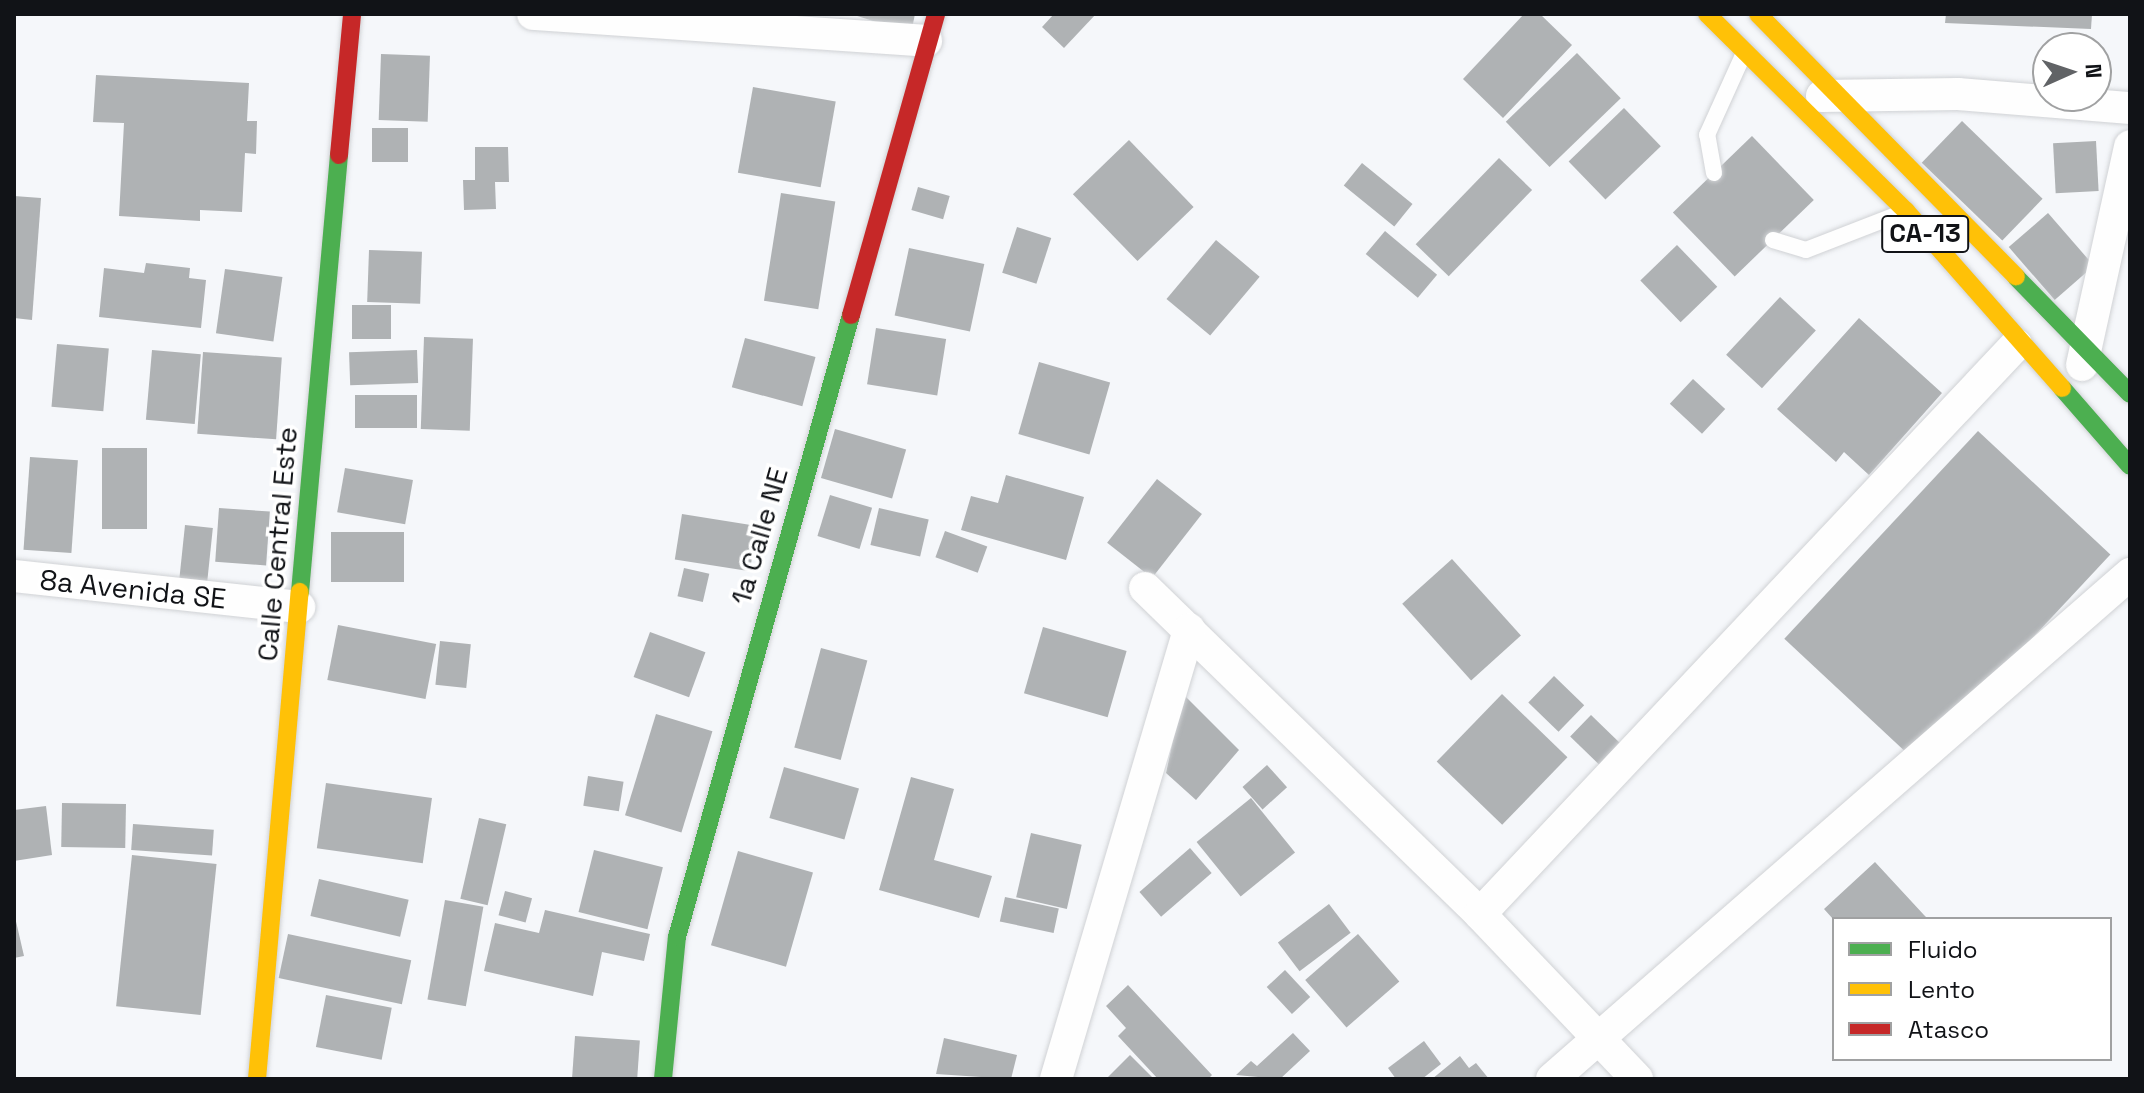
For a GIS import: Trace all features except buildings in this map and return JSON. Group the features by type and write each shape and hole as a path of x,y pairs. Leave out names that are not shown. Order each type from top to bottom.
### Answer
{"street":[{"name":"Calle Central Este","path":"257,1079 352,14"},
{"path":"533,14 931,27"},
{"name":"CA-13","path":"1707,14 1906,211 2016,345 2130,466"},
{"name":"CA-13","path":"1758,14 2089,346 2130,394"},
{"name":"1a Calle NE","path":"663,1079 677,937 931,27"},
{"path":"1792,100 1836,95 1958,94 2130,108"},
{"path":"2069,402 2089,346 2130,146"},
{"path":"1480,914 2016,345"},
{"path":"1552,1079 2130,574"},
{"name":"8a Avenida SE","path":"14,576 299,607"},
{"path":"1145,588 1480,914 1637,1079"},
{"path":"1056,1079 1189,629"}],"lane":[{"path":"1714,173 1707,135 1745,52"},
{"path":"1773,240 1806,250 1906,211"}],"traffic: fast":[{"path":"300,592 339,155"},
{"path":"2016,277 2130,394"},
{"path":"663,1079 677,937 851,315"},
{"path":"2062,388 2130,466"}],"traffic: slow":[{"path":"1707,14 1906,211 2062,388"},
{"path":"1758,14 2016,277"},
{"path":"257,1079 300,592"}],"traffic: jam":[{"path":"339,155 352,14"},
{"path":"851,315 936,14"}]}
